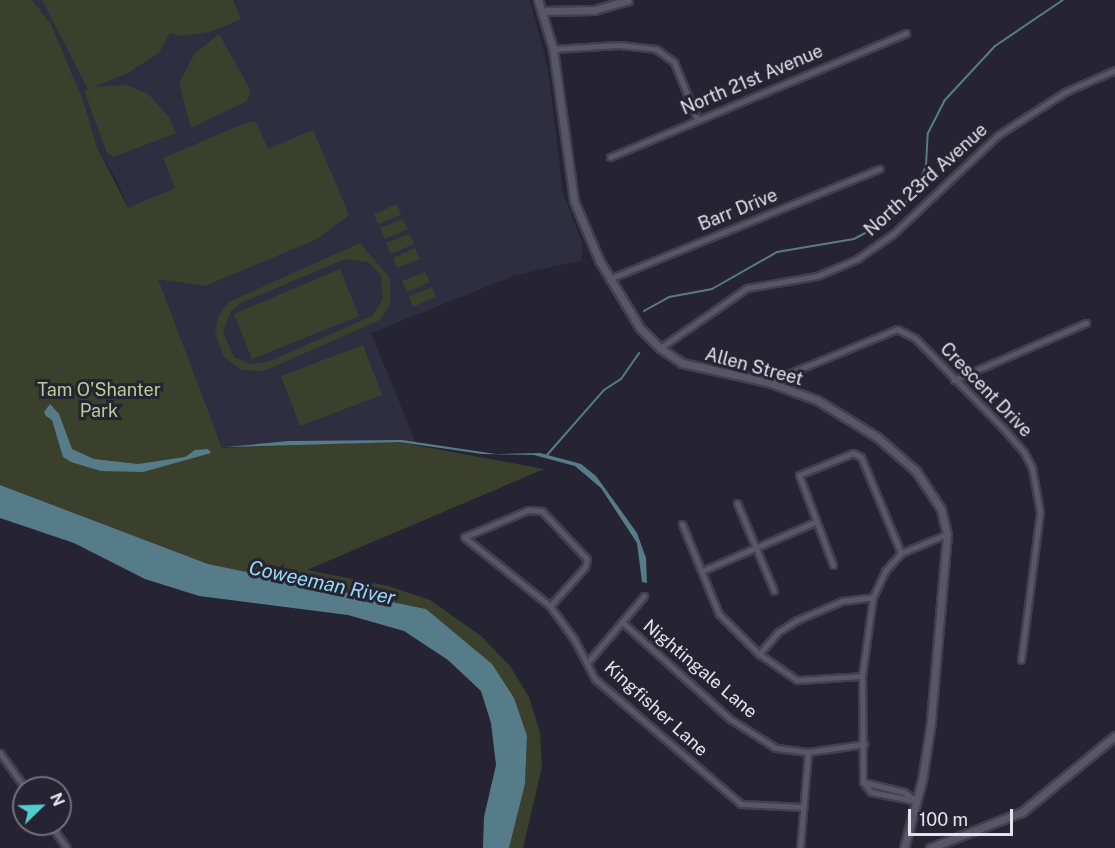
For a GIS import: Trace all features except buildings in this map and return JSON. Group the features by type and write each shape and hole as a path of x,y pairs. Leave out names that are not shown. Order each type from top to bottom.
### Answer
{"street":[{"name":"Allen Street","path":"538,0 553,49 574,201 609,279 640,328 660,348 690,365 768,382 817,400 877,437 916,471 941,509 947,534 931,722 916,801 903,848"},
{"path":"543,11 594,10 628,0"},
{"name":"North 21st Avenue","path":"610,157 906,33"},
{"path":"553,49 619,45 656,49 674,62 697,119"},
{"name":"North 23rd Avenue","path":"660,348 747,288 817,276 857,259 893,234 998,135 1065,92 1115,70"},
{"name":"Barr Drive","path":"609,279 879,169"},
{"path":"954,380 1086,323"},
{"name":"Crescent Drive","path":"768,382 897,329 915,338 1024,452 1037,484 1038,546 1021,660"},
{"path":"833,565 814,522 800,475 858,454 901,553"},
{"path":"737,503 774,591"},
{"name":"Kingfisher Lane","path":"550,606 585,567 587,559 542,511 528,510 464,537 550,606 587,663 594,679 741,804 803,807"},
{"path":"702,571 814,522"},
{"path":"682,524 719,614 759,654 797,681 862,676"},
{"path":"916,801 904,792 863,782 862,676 873,597 885,571 901,553 947,534"},
{"name":"Nightingale Lane","path":"587,663 644,596"},
{"path":"759,654 778,632 797,620 842,601 873,597"},
{"name":"Nightingale Lane","path":"622,622 730,719 776,748 808,752 864,744"},
{"path":"930,848 1022,812 1115,736"},
{"path":"800,848 808,752"},
{"path":"0,753 16,776"}],"shaded area":[{"path":"32,0 530,0 548,68 563,193 582,243 582,260 513,276 371,333 416,443 222,448 118,183 97,147 83,100 51,24"}],"green space":[{"name":"Tam O'Shanter Park","path":"0,0 32,0 51,24 83,100 97,147 128,208 175,188 163,158 248,122 256,122 268,149 313,130 349,215 317,239 205,286 158,279 222,448 393,441 544,469 307,570 388,586 430,600 481,636 510,666 529,697 540,732 542,767 523,848 509,848 525,784 527,736 426,609 208,564 0,485"},
{"path":"42,0 233,0 241,19 210,32 182,36 170,33 159,53 126,74 93,87 126,85 148,94 168,116 176,133 114,157 107,153 84,91 88,89"},
{"path":"219,34 251,91 247,101 191,128 179,83 194,54"},
{"path":"397,204 401,215 378,224 374,214"},
{"path":"403,219 408,229 385,239 380,228"},
{"path":"409,234 414,244 391,254 386,243"},
{"path":"360,243 390,278 390,304 380,320 264,371 242,370 224,357 215,333 218,317 229,302","holes":["345,259 368,262 381,275 383,299 372,316 268,362 250,364 234,357 223,332 231,311 241,303"]},
{"path":"415,248 420,259 397,268 393,258"},
{"path":"340,269 359,316 252,359 234,314"},
{"path":"425,272 430,282 407,292 402,281"},
{"path":"432,287 436,297 413,307 409,296"},
{"path":"363,345 382,395 300,426 281,376"}],"water":[{"path":"50,404 59,414 72,449 94,459 138,464 185,457 195,450 208,449 211,453 143,472 101,471 71,462 63,457 52,420 44,412"},
{"path":"402,440 496,454 540,453 581,464 596,476 637,533 646,558 647,583 642,582 637,543 601,488 575,466 534,455 482,454 399,442 226,447 289,441"},
{"path":"0,485 208,564 426,609 492,664 514,698 527,736 525,784 509,848 483,848 484,817 496,765 491,723 481,691 448,660 404,631 348,615 199,596 145,579 74,543 0,518"}],"waterway":[{"path":"644,311 669,297 712,289 777,252 854,239 889,220 913,195 926,166 928,133 944,101 995,46 1063,0"},
{"path":"547,455 604,390 621,379 639,353"}],"water label":[{"name":"Coweeman River","path":"322,583"}]}
